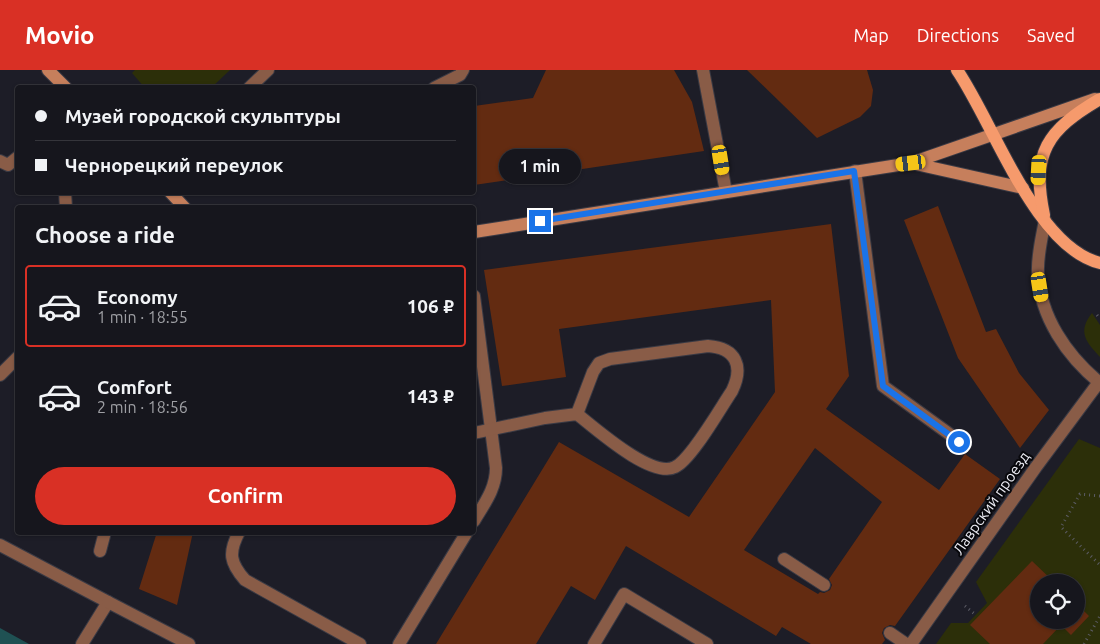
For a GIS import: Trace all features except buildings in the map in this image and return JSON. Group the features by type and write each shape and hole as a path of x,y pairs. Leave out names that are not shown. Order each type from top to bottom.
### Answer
{"main road":[{"path":"957,70 1023,188 1044,220 1066,245 1098,265"},
{"path":"1044,220 1038,187 1043,155 1060,126 1072,116 1100,99"}],"street":[{"path":"48,70 63,85"},
{"path":"252,85 268,70"},
{"path":"440,85 460,75 463,70"},
{"path":"703,70 726,192"},
{"path":"476,232 911,163 1100,99"},
{"path":"0,161 8,165 15,159"},
{"path":"911,163 1023,188"},
{"path":"854,171 883,386 959,442"},
{"path":"173,195 182,205"},
{"path":"1044,220 1038,272 1042,302 1055,332 1073,358 1099,383"},
{"path":"476,312 496,481 476,517"},
{"path":"476,433 577,414 644,463 659,469 674,468 685,459 732,391 738,379 736,363 731,352 721,347 708,346 610,358 599,363 593,372 577,414"},
{"path":"0,375 15,361"},
{"name":"Лаврский проезд","path":"911,644 1036,467 1099,383"},
{"path":"100,551 104,535"},
{"path":"238,535 231,554 234,568 245,580 360,644"},
{"path":"399,644 465,535"},
{"path":"0,545 190,644"},
{"path":"784,559 824,585"},
{"path":"594,644 624,594 707,644"},
{"path":"84,642 108,602"},
{"path":"890,632 906,644"}],"path":[{"path":"1097,314 1100,319"},
{"path":"1100,496 1080,494 1061,527 1100,565"},
{"path":"1084,644 1100,616"}],"shaded area":[{"path":"135,70 230,70 214,85 142,85 132,73"},
{"path":"1092,313 1100,325 1100,357 1087,341 1084,331 1087,320"},
{"path":"1079,439 1100,448 1100,644 936,644 951,623 968,623 987,603 976,582"},
{"path":"0,628 29,644 0,644"}],"route":[{"path":"540,221 854,171 883,386 959,442"}]}
